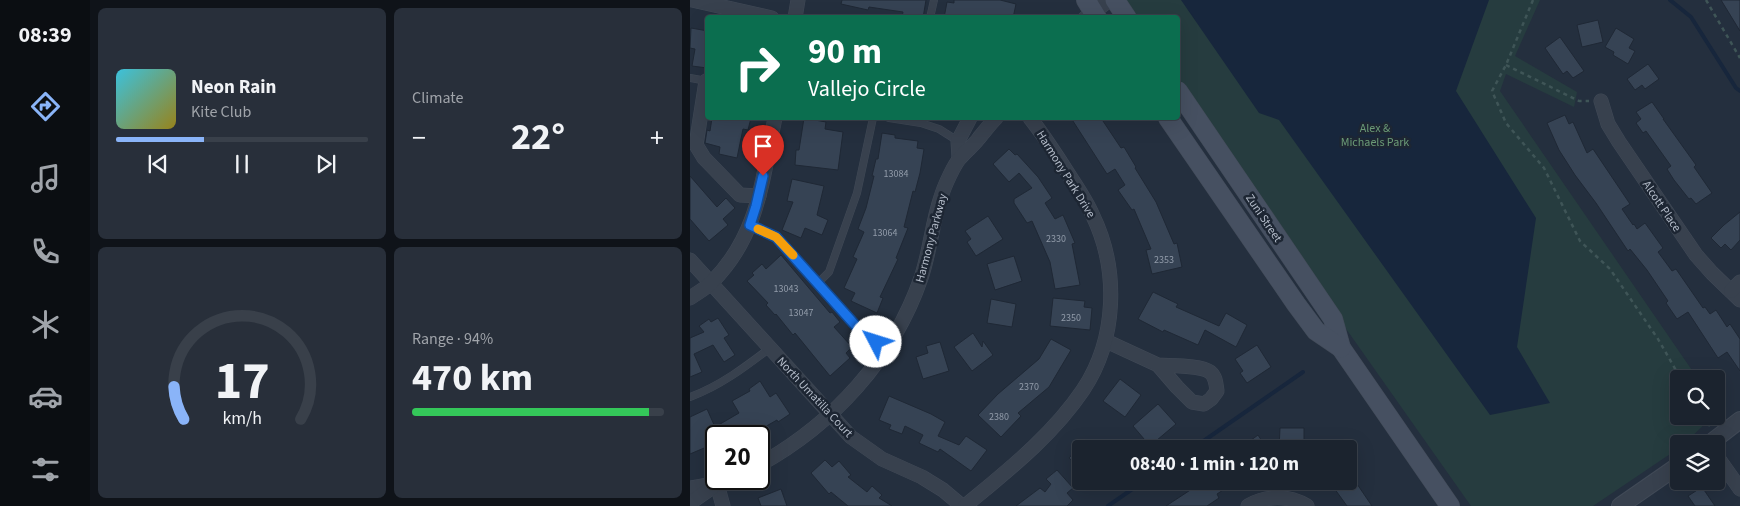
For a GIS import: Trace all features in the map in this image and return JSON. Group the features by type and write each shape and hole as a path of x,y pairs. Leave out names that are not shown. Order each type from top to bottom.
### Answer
{"main road":[{"path":"1115,0 1125,15"},
{"name":"Zuni Street","path":"1180,94 1333,319 1340,348"},
{"name":"Zuni Street","path":"1169,120 1301,311 1316,331 1340,348 1450,506"}],"street":[{"path":"692,0 759,15"},
{"path":"796,15 798,0"},
{"path":"1091,12 1110,0"},
{"path":"705,93 696,145 704,158 740,195 759,196"},
{"name":"Alcott Place","path":"1601,101 1608,124 1696,255 1712,273 1737,291"},
{"path":"690,298 711,284 743,241 759,196 775,120"},
{"path":"958,141 969,120"},
{"name":"Harmony Parkway","path":"770,458 800,440 831,415 862,382 886,348 917,288 941,196 959,158 994,120"},
{"name":"Harmony Park Drive","path":"964,506 1030,452 1069,408 1089,379 1106,341 1111,305 1108,259 1102,237 1087,204 1044,136 1032,120"},
{"name":"Harmony Parkway","path":"958,141 959,158"},
{"name":"North Umatilla Court","path":"690,260 851,437 882,459 922,477 964,506"},
{"path":"1106,341 1158,365"},
{"path":"1720,435 1740,420"},
{"path":"1725,468 1740,489"},
{"path":"1620,506 1670,471"},
{"path":"690,488 705,485"},
{"path":"690,503 710,490"},
{"path":"723,490 723,506"},
{"path":"1248,506 1270,498 1290,499 1306,506"}],"lane":[{"path":"931,15 934,0"},
{"path":"690,78 705,81"},
{"path":"818,283 829,272 857,193 873,120"},
{"path":"901,120 939,129 958,141"},
{"path":"750,225 776,237 865,336 886,348"},
{"path":"690,396 703,392 734,374 770,348"}],"path":[{"path":"1533,0 1506,65 1492,91 1506,123 1544,168 1580,240 1610,269 1658,339 1677,370"},
{"path":"1706,0 1740,58"},
{"path":"1506,65 1580,101 1601,101"}],"green space":[{"name":"Alex & Michaels Park","path":"1126,0 1540,0 1515,56 1577,92 1574,107 1506,74 1500,91 1692,370 1670,370 1670,425 1704,425 1693,435 1670,435 1670,454 1593,506 1471,506 1330,306 1180,80 1180,15 1137,15"}],"water":[{"path":"1181,0 1489,0 1456,91 1536,218 1517,347 1550,403 1490,415 1279,120 1259,113"}],"building":[{"path":"842,0 926,0 924,15 902,15 903,12 869,7 868,10 841,4"},
{"path":"954,0 1000,0 1016,4 1014,15 945,15 947,2 954,3"},
{"path":"1721,0 1740,0 1740,31"},
{"path":"1598,20 1603,42 1582,47 1577,25"},
{"path":"691,28 705,30 705,68 692,66 695,49 690,48"},
{"path":"1616,28 1634,39 1629,48 1635,51 1628,64 1613,55 1614,52 1605,47"},
{"path":"1560,37 1584,71 1573,78 1567,71 1563,74 1545,48"},
{"path":"1648,64 1659,79 1645,89 1642,85 1635,90 1627,79"},
{"path":"1652,102 1696,165 1694,167 1712,193 1696,204 1691,198 1689,199 1674,180 1667,169 1671,166 1646,131 1643,133 1636,123 1641,119 1636,112"},
{"path":"1565,115 1569,124 1573,122 1587,153 1593,149 1630,204 1622,209 1633,225 1637,229 1645,223 1663,248 1658,252 1672,271 1676,269 1703,308 1705,307 1710,314 1716,310 1727,327 1730,324 1740,339 1740,371 1727,352 1718,358 1688,312 1677,319 1666,303 1668,301 1647,270 1630,249 1628,251 1575,175 1559,150 1547,123"},
{"path":"712,120 750,120 748,130 743,129 737,158 719,154 720,147 705,143 707,130 710,131"},
{"path":"804,120 826,122 825,129 843,132 838,170 795,165 796,150 799,150"},
{"path":"1072,120 1102,120 1121,148 1124,147 1156,202 1174,244 1177,243 1182,267 1152,274 1146,250 1151,249 1134,209 1132,210 1118,190 1125,185 1115,169 1107,174"},
{"path":"882,133 895,135 895,138 918,141 917,148 924,149 920,173 915,192 913,191 904,227 908,228 896,258 898,259 880,297 883,298 877,313 851,301 855,293 844,288 857,259 853,257 864,232 858,229 866,208 874,176 872,176 876,159 878,159"},
{"path":"1009,149 1015,155 1017,154 1038,177 1052,198 1045,203 1055,219 1063,215 1075,243 1072,244 1080,285 1055,289 1050,262 1032,221 1027,223 1014,203 1014,199 1032,188 1019,173 1009,182 993,164"},
{"path":"690,176 717,207 726,198 735,208 723,219 728,225 709,241 690,219"},
{"path":"792,179 824,186 817,215 828,220 822,235 805,228 801,238 782,230 793,202 787,201"},
{"path":"1740,212 1740,240 1731,250 1725,244 1721,248 1711,238"},
{"path":"988,216 1003,239 976,256 967,242 971,239 965,231"},
{"path":"781,255 830,313 832,312 840,322 834,327 852,347 846,353 850,358 830,376 795,333 793,335 766,305 768,303 747,281 754,275 752,273 762,264 766,269"},
{"path":"1014,256 1022,281 995,290 987,264"},
{"path":"1153,292 1178,304 1176,307 1219,326 1226,313 1247,325 1236,347 1205,330 1198,345 1164,330 1163,332 1138,319"},
{"path":"1053,298 1085,301 1084,307 1092,308 1090,330 1050,326"},
{"path":"991,299 1016,304 1012,327 987,323"},
{"path":"718,318 729,335 724,338 735,355 724,362 713,345 694,354 702,372 690,377 690,338 704,332 699,326 709,319 711,322"},
{"path":"973,333 982,347 983,341 993,355 972,371 954,347"},
{"path":"1051,339 1071,350 1049,387 1018,413 1021,416 1001,437 978,415 998,394 1039,359"},
{"path":"940,342 949,371 923,379 916,357 928,353 926,346"},
{"path":"1257,345 1271,367 1247,383 1240,373 1243,371 1235,359"},
{"path":"1120,379 1141,395 1125,417 1103,401"},
{"path":"760,381 770,397 776,393 790,414 778,422 777,420 768,425 718,425 739,413 732,401 750,391 749,389"},
{"path":"889,396 945,422 938,436 959,445 966,436 987,450 971,471 940,449 938,452 919,443 923,435 905,426 902,434 889,429 891,425 879,420"},
{"path":"1158,404 1176,424 1157,440 1145,440 1133,426"},
{"path":"707,409 714,425 705,425 705,448 690,454 690,417"},
{"path":"1280,428 1304,428 1304,440 1279,440"},
{"path":"1258,435 1261,440 1251,440"},
{"path":"825,460 832,467 839,461 851,475 848,477 867,492 872,486 882,495 879,498 892,506 848,506 831,492 829,494 811,473"},
{"path":"1057,470 1072,487 1067,493 1073,500 1067,506 1016,506 1040,488 1045,492 1051,484 1046,479"},
{"path":"1357,484 1372,506 1347,506 1335,490 1357,490"},
{"path":"781,489 787,506 761,506 758,498"},
{"path":"1190,490 1223,490 1217,494 1219,498 1207,506 1166,506"},
{"path":"1697,490 1704,490 1715,506 1695,506 1688,496"}],"waterway":[{"path":"1670,0 1691,17 1736,88 1740,91"},
{"path":"1205,440 1303,372"},
{"path":"1108,506 1131,490"}],"slow traffic":[{"path":"758,229 776,237 793,255"}],"route":[{"path":"763,176 750,225 776,237 865,336 876,342"}]}
